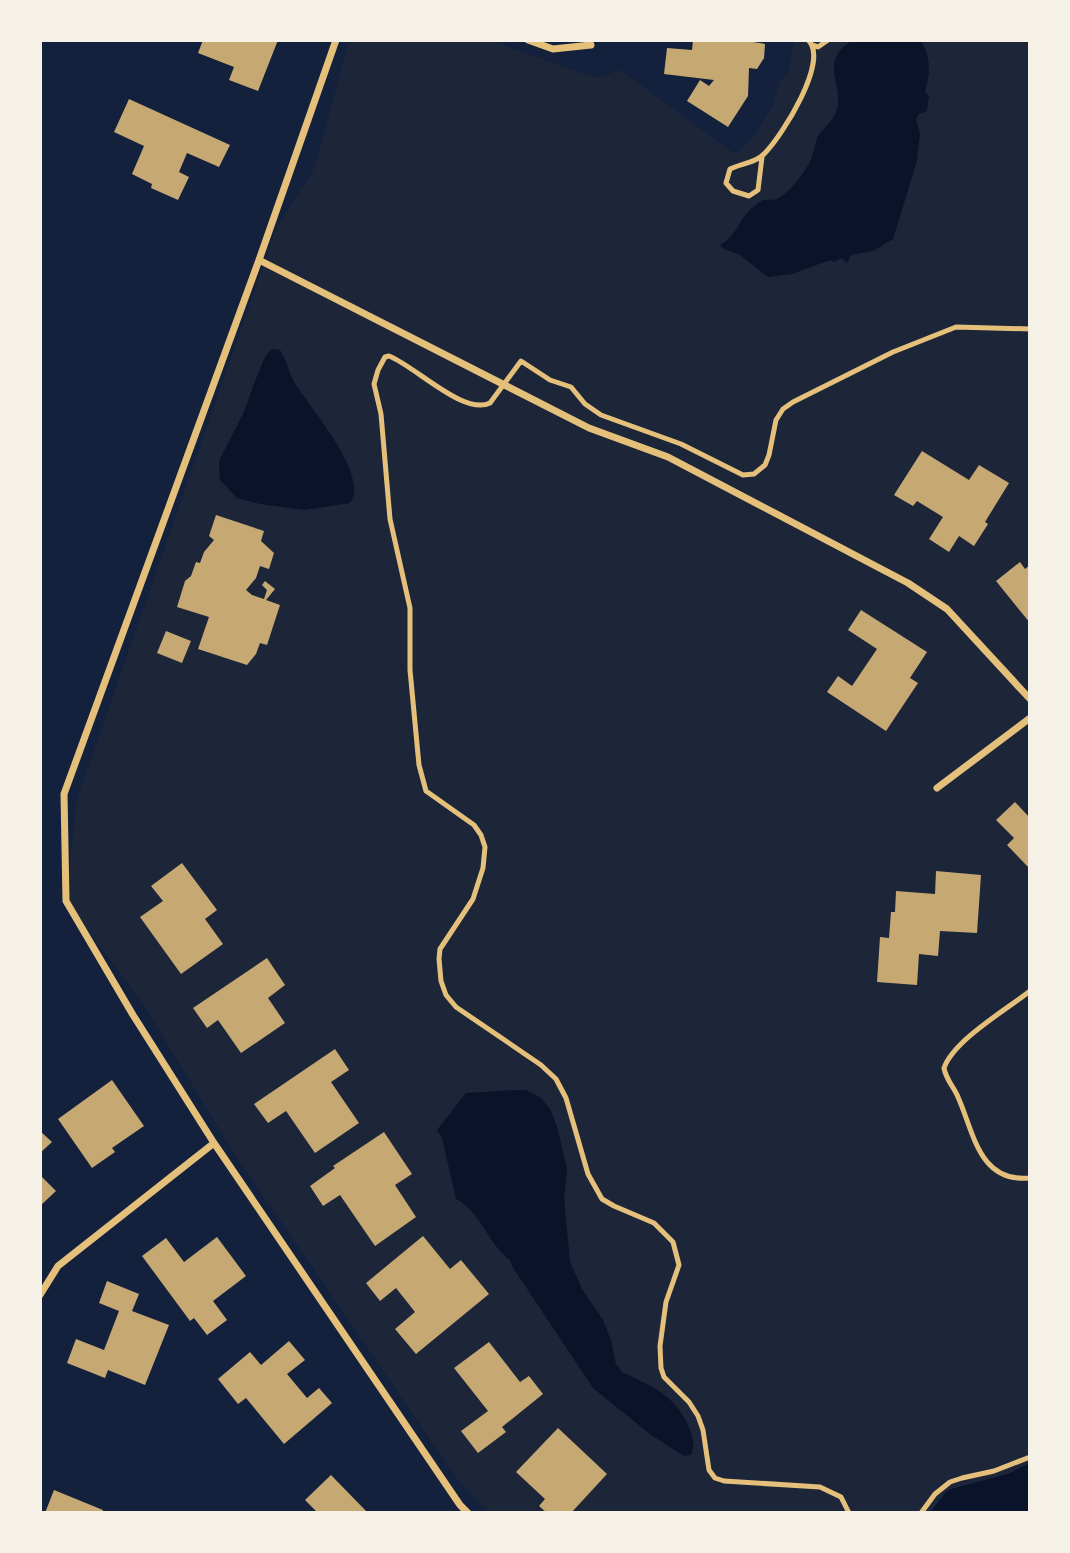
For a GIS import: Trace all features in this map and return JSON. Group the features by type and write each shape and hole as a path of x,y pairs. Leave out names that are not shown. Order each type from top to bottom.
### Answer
{"street":[{"path":"336,40 259,260 64,794 66,901 133,1015 214,1143 468,1513"},
{"path":"528,40 553,49 591,45"},
{"path":"259,260 589,428 668,457 908,583 947,609 1030,699"},
{"path":"937,788 1030,718"},
{"path":"40,1294 58,1266 214,1143"}],"lane":[{"path":"810,42 818,47 828,40"},
{"path":"762,157 730,169 726,183 733,191 749,196 758,190 762,157 786,122 810,77 815,61 810,42"},
{"path":"849,1513 841,1497 820,1486 730,1482 719,1480 712,1475 707,1462 704,1430 698,1416 689,1402 664,1377 661,1368 660,1346 666,1302 679,1265 673,1242 654,1223 602,1199 589,1174 566,1098 556,1079 541,1065 456,1007 446,995 441,981 440,949 473,899 483,868 485,847 474,825 426,791 419,765 410,670 410,608 390,519 381,414 374,384 378,370 387,356 477,406 490,403 521,361 553,382 571,387 585,404 601,415 681,444 735,472 747,475 754,474 765,465 776,419 783,409 793,402 893,352 956,327 1030,329"},
{"path":"1030,991 1006,1007 954,1051 944,1068 981,1155 1005,1176 1012,1179 1030,1178"},
{"path":"922,1513 935,1494 950,1482 994,1471 1030,1457"}],"shaded area":[{"path":"349,40 491,40 599,78 620,70 735,154 754,137 773,105 780,82 788,73 795,40 1030,40 1030,1513 490,1513 461,1484 234,1153 143,1004 66,901 77,799 277,226 312,173 317,160"},
{"path":"853,40 920,40 928,59 929,72 925,92 929,96 927,111 919,114 916,119 920,134 917,161 893,239 873,251 851,255 847,263 842,258 834,262 830,260 792,274 768,277 740,255 720,245 730,238 752,208 762,201 775,200 784,195 806,168 819,135 836,112 836,57 842,48"},
{"path":"272,349 280,350 293,380 345,458 352,475 354,491 350,503 305,510 260,504 237,498 220,480 219,461 243,414 266,355"},
{"path":"526,1090 540,1097 550,1109 557,1126 567,1169 564,1198 570,1262 582,1289 603,1320 616,1364 622,1372 651,1386 675,1405 692,1435 691,1455 684,1456 651,1435 593,1388 510,1260 496,1246 472,1211 456,1199 442,1138 437,1130 466,1093"},
{"path":"1030,1463 1030,1513 930,1513 951,1489 1008,1474"}],"building":[{"path":"203,40 278,40 258,91 229,80 234,67 198,53"},
{"path":"693,40 741,40 765,44 764,58 757,69 749,68 748,96 728,127 687,101 700,80 709,86 714,80 664,74 667,48 692,50"},
{"path":"129,99 230,145 219,167 187,153 179,172 189,177 178,200 151,188 152,184 132,174 144,146 114,132"},
{"path":"922,451 969,480 979,465 1009,483 974,546 959,536 949,552 929,539 943,517 917,501 913,506 894,495"},
{"path":"216,515 264,531 261,541 274,553 269,569 260,566 256,578 246,590 264,599 267,590 262,585 265,581 275,589 266,600 280,605 267,645 260,643 256,654 247,665 198,649 209,617 177,607 185,581 214,540 209,536"},
{"path":"1020,562 1025,569 1030,565 1030,623 996,581"},
{"path":"861,610 927,652 910,678 918,683 886,731 827,692 838,676 852,686 877,649 848,630"},
{"path":"166,631 191,641 182,663 157,653"},
{"path":"1015,802 1030,818 1030,869 1007,845 1014,838 996,820"},
{"path":"182,863 217,910 205,919 223,944 181,974 140,917 163,901 151,886"},
{"path":"936,871 981,875 977,933 940,931 938,956 919,954 917,985 877,982 880,937 889,938 891,912 895,912 896,891 935,894"},
{"path":"267,958 285,985 268,998 285,1023 241,1053 218,1020 207,1028 193,1008"},
{"path":"335,1049 349,1070 331,1082 359,1123 315,1153 286,1111 268,1123 254,1104"},
{"path":"112,1080 144,1126 112,1148 115,1152 92,1168 58,1119"},
{"path":"40,1131 52,1142 40,1153"},
{"path":"384,1132 412,1174 395,1185 416,1217 375,1246 340,1195 323,1206 310,1186 335,1168 333,1166"},
{"path":"40,1175 56,1191 40,1206"},
{"path":"423,1236 450,1269 461,1260 489,1294 416,1354 395,1329 415,1312 396,1288 380,1301 366,1283"},
{"path":"217,1237 246,1276 213,1301 227,1320 207,1335 194,1318 190,1321 142,1256 166,1238 184,1262"},
{"path":"107,1281 139,1294 132,1311 169,1325 145,1385 108,1370 105,1378 67,1363 76,1339 104,1350 119,1311 99,1303"},
{"path":"289,1341 305,1360 287,1374 307,1398 319,1388 332,1403 284,1444 246,1398 238,1404 218,1379 250,1352 261,1365"},
{"path":"489,1342 520,1382 529,1376 543,1394 502,1427 506,1432 478,1453 461,1431 488,1411 454,1368"},
{"path":"558,1428 607,1474 571,1513 547,1513 539,1506 545,1499 516,1472"},
{"path":"331,1475 368,1513 318,1513 305,1500"},
{"path":"54,1490 103,1510 102,1513 45,1513"}]}
